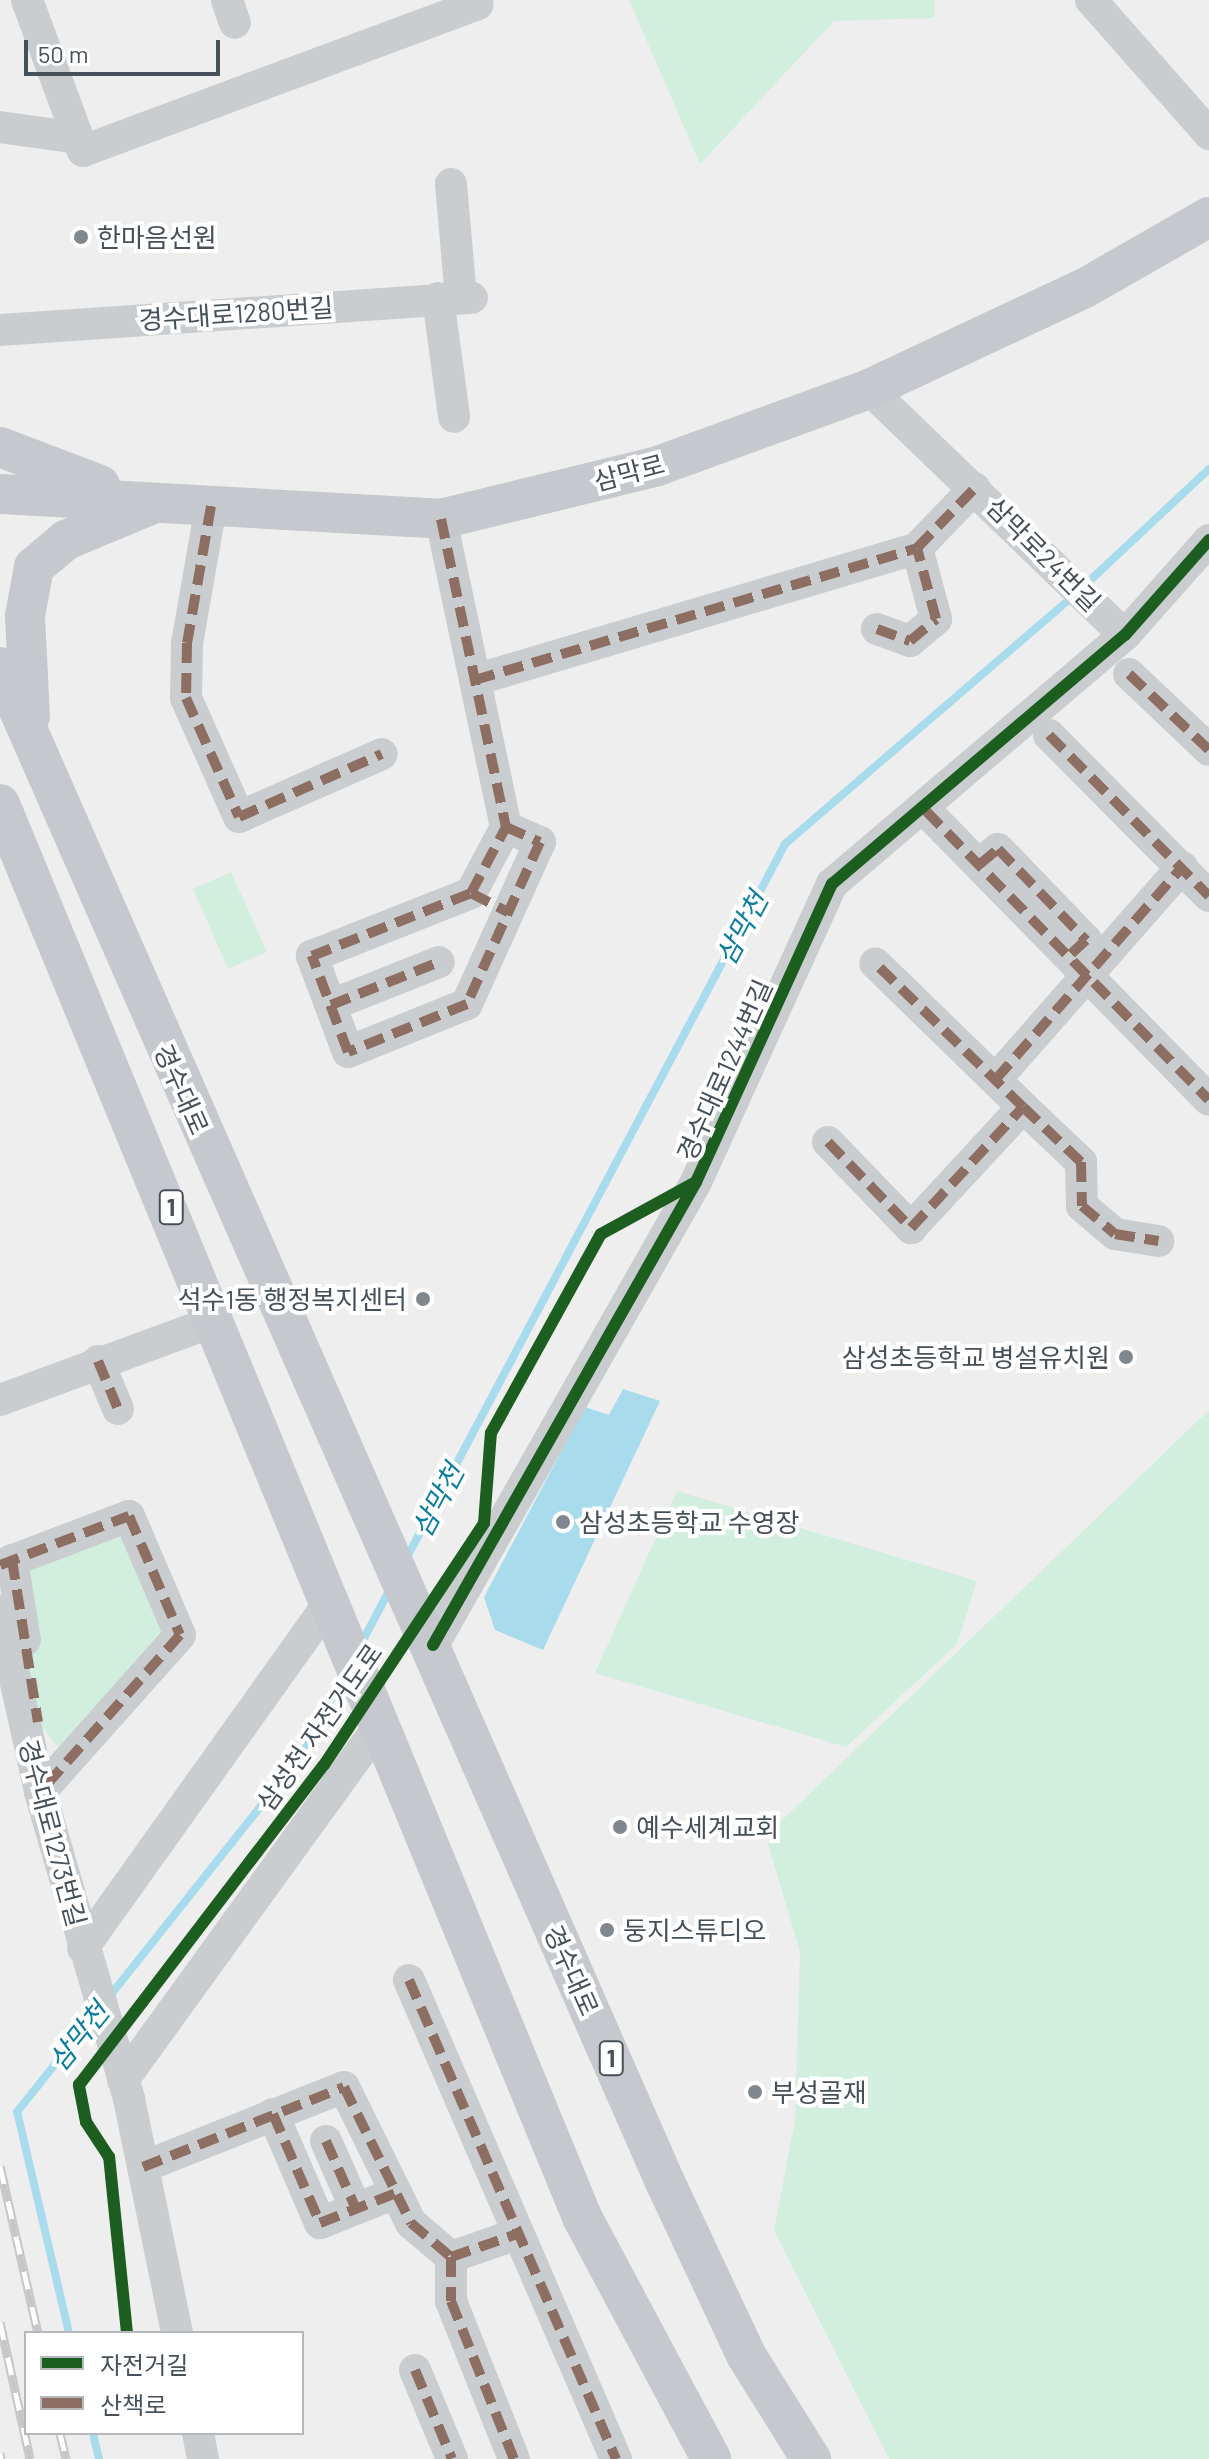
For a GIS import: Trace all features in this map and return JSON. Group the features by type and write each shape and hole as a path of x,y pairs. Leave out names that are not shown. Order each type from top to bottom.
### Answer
{"main road":[{"name":"삼막로","path":"0,494 441,519 655,467 869,389 1085,288 1209,217"},
{"path":"0,447 153,503"},
{"path":"32,749 25,616 34,567 66,540 153,503"},
{"name":"경수대로","path":"0,667 32,749 368,1509 433,1645 726,2313 811,2459"},
{"name":"경수대로","path":"0,804 215,1321 329,1611"},
{"name":"1","path":"329,1611 371,1720 582,2217 711,2459"}],"street":[{"path":"27,0 83,151 478,4"},
{"path":"1091,0 1209,134"},
{"path":"1,142 78,138"},
{"path":"451,184 457,298 454,417"},
{"name":"경수대로1280번길","path":"0,330 457,298"},
{"name":"삼막로24번길","path":"869,389 1125,635"},
{"path":"475,680 917,548 975,488"},
{"path":"211,506 187,643 186,698 239,817 382,754"},
{"path":"441,519 506,827 471,893 312,956 348,1052 467,1004 540,842 506,827"},
{"path":"1125,635 1209,540"},
{"path":"877,629 910,641 936,619 917,548"},
{"name":"경수대로1244번길","path":"433,1645 696,1182 832,884 926,811 1125,635"},
{"path":"1129,674 1209,750"},
{"path":"1049,735 1209,896"},
{"path":"926,811 1209,1100"},
{"path":"996,1079 1078,966 1182,867"},
{"path":"471,893 508,912"},
{"path":"331,1005 439,962"},
{"path":"875,963 1081,1162 1082,1206 1115,1234 1158,1241"},
{"path":"828,1142 911,1228 1023,1107"},
{"path":"0,1400 98,1361 215,1321"},
{"path":"98,1361 118,1409"},
{"path":"38,1722 6,1563 129,1516 180,1635 40,1792"},
{"name":"경수대로1273번길","path":"0,1611 40,1792 121,2074"},
{"path":"85,1954 329,1611"},
{"path":"177,2331 121,2074 371,1720"},
{"path":"409,1980 616,2459"},
{"path":"143,2167 344,2087 411,2223 451,2257 451,2301 514,2459"},
{"path":"273,2114 320,2223 396,2193"},
{"path":"326,2141 356,2209"},
{"path":"451,2257 517,2234"},
{"path":"415,2370 452,2459"},
{"path":"198,2435 203,2459"}],"green space":[{"path":"629,0 935,0 934,18 834,21 700,164"},
{"path":"231,872 267,952 228,969 193,889"},
{"path":"1209,1410 1209,2459 889,2459 774,2230 795,2121 800,1952 768,1844 777,1825"},
{"path":"677,1491 977,1581 957,1644 846,1747 595,1673"},
{"path":"129,1516 180,1635 67,1758 38,1722 12,1560"}],"water":[{"name":"삼성초등학교 수영장","path":"623,1389 660,1401 543,1650 495,1630 484,1597 585,1407 609,1415"}],"waterway":[{"name":"삼막천","path":"1084,586 1209,469"},
{"name":"삼막천","path":"406,1559 785,844 1074,595"},
{"name":"삼막천","path":"361,1644 390,1589"},
{"name":"삼막천","path":"109,1997 301,1756 345,1673"},
{"name":"삼막천","path":"69,2331 17,2112 95,2014"},
{"name":"삼막천","path":"93,2435 99,2459"}],"railway":[{"path":"0,2166 38,2331"},
{"path":"0,2322 24,2432"},
{"path":"25,2435 30,2459"},
{"path":"60,2435 66,2459"},
{"path":"0,2453 1,2459"}],"marked path":[{"path":"475,680 917,548 975,488"},
{"path":"211,506 187,643 186,698 239,817 382,754"},
{"path":"441,519 506,827 540,842 467,1004 348,1052 312,956 471,893 506,827"},
{"path":"877,629 910,641 936,619 917,548"},
{"path":"1129,674 1209,750"},
{"path":"1049,735 1209,896"},
{"path":"926,811 1209,1100"},
{"path":"980,864 998,849 1086,940 1069,956"},
{"path":"996,1079 1182,867"},
{"path":"471,893 508,912"},
{"path":"331,1005 439,962"},
{"path":"828,1142 911,1228 1023,1107 875,963"},
{"path":"1023,1107 1081,1162 1082,1206 1115,1234 1158,1241"},
{"path":"98,1361 118,1409"},
{"path":"0,1565 129,1516 180,1635 40,1792"},
{"path":"12,1560 38,1722"},
{"path":"409,1980 616,2459"},
{"path":"143,2167 344,2087 411,2223 451,2257 451,2301 514,2459"},
{"path":"273,2114 320,2223 396,2193"},
{"path":"326,2141 356,2209"},
{"path":"451,2257 517,2234"},
{"path":"415,2370 452,2459"}],"cycle path":[{"path":"433,1645 696,1182 832,884 1125,635 1209,540"},
{"name":"삼성천 자전거도로","path":"127,2331 109,2157 86,2122 79,2085 324,1765 484,1523 491,1433 601,1234 696,1182"}],"place":[{"name":"한마음선원","path":"81,237"},
{"name":"석수1동 행정복지센터","path":"423,1299"},
{"name":"삼성초등학교 병설유치원","path":"1126,1357"},
{"name":"삼성초등학교 수영장","path":"563,1522"},
{"name":"예수세계교회","path":"620,1827"},
{"name":"둥지스튜디오","path":"607,1930"},
{"name":"부성골재","path":"755,2092"}]}
